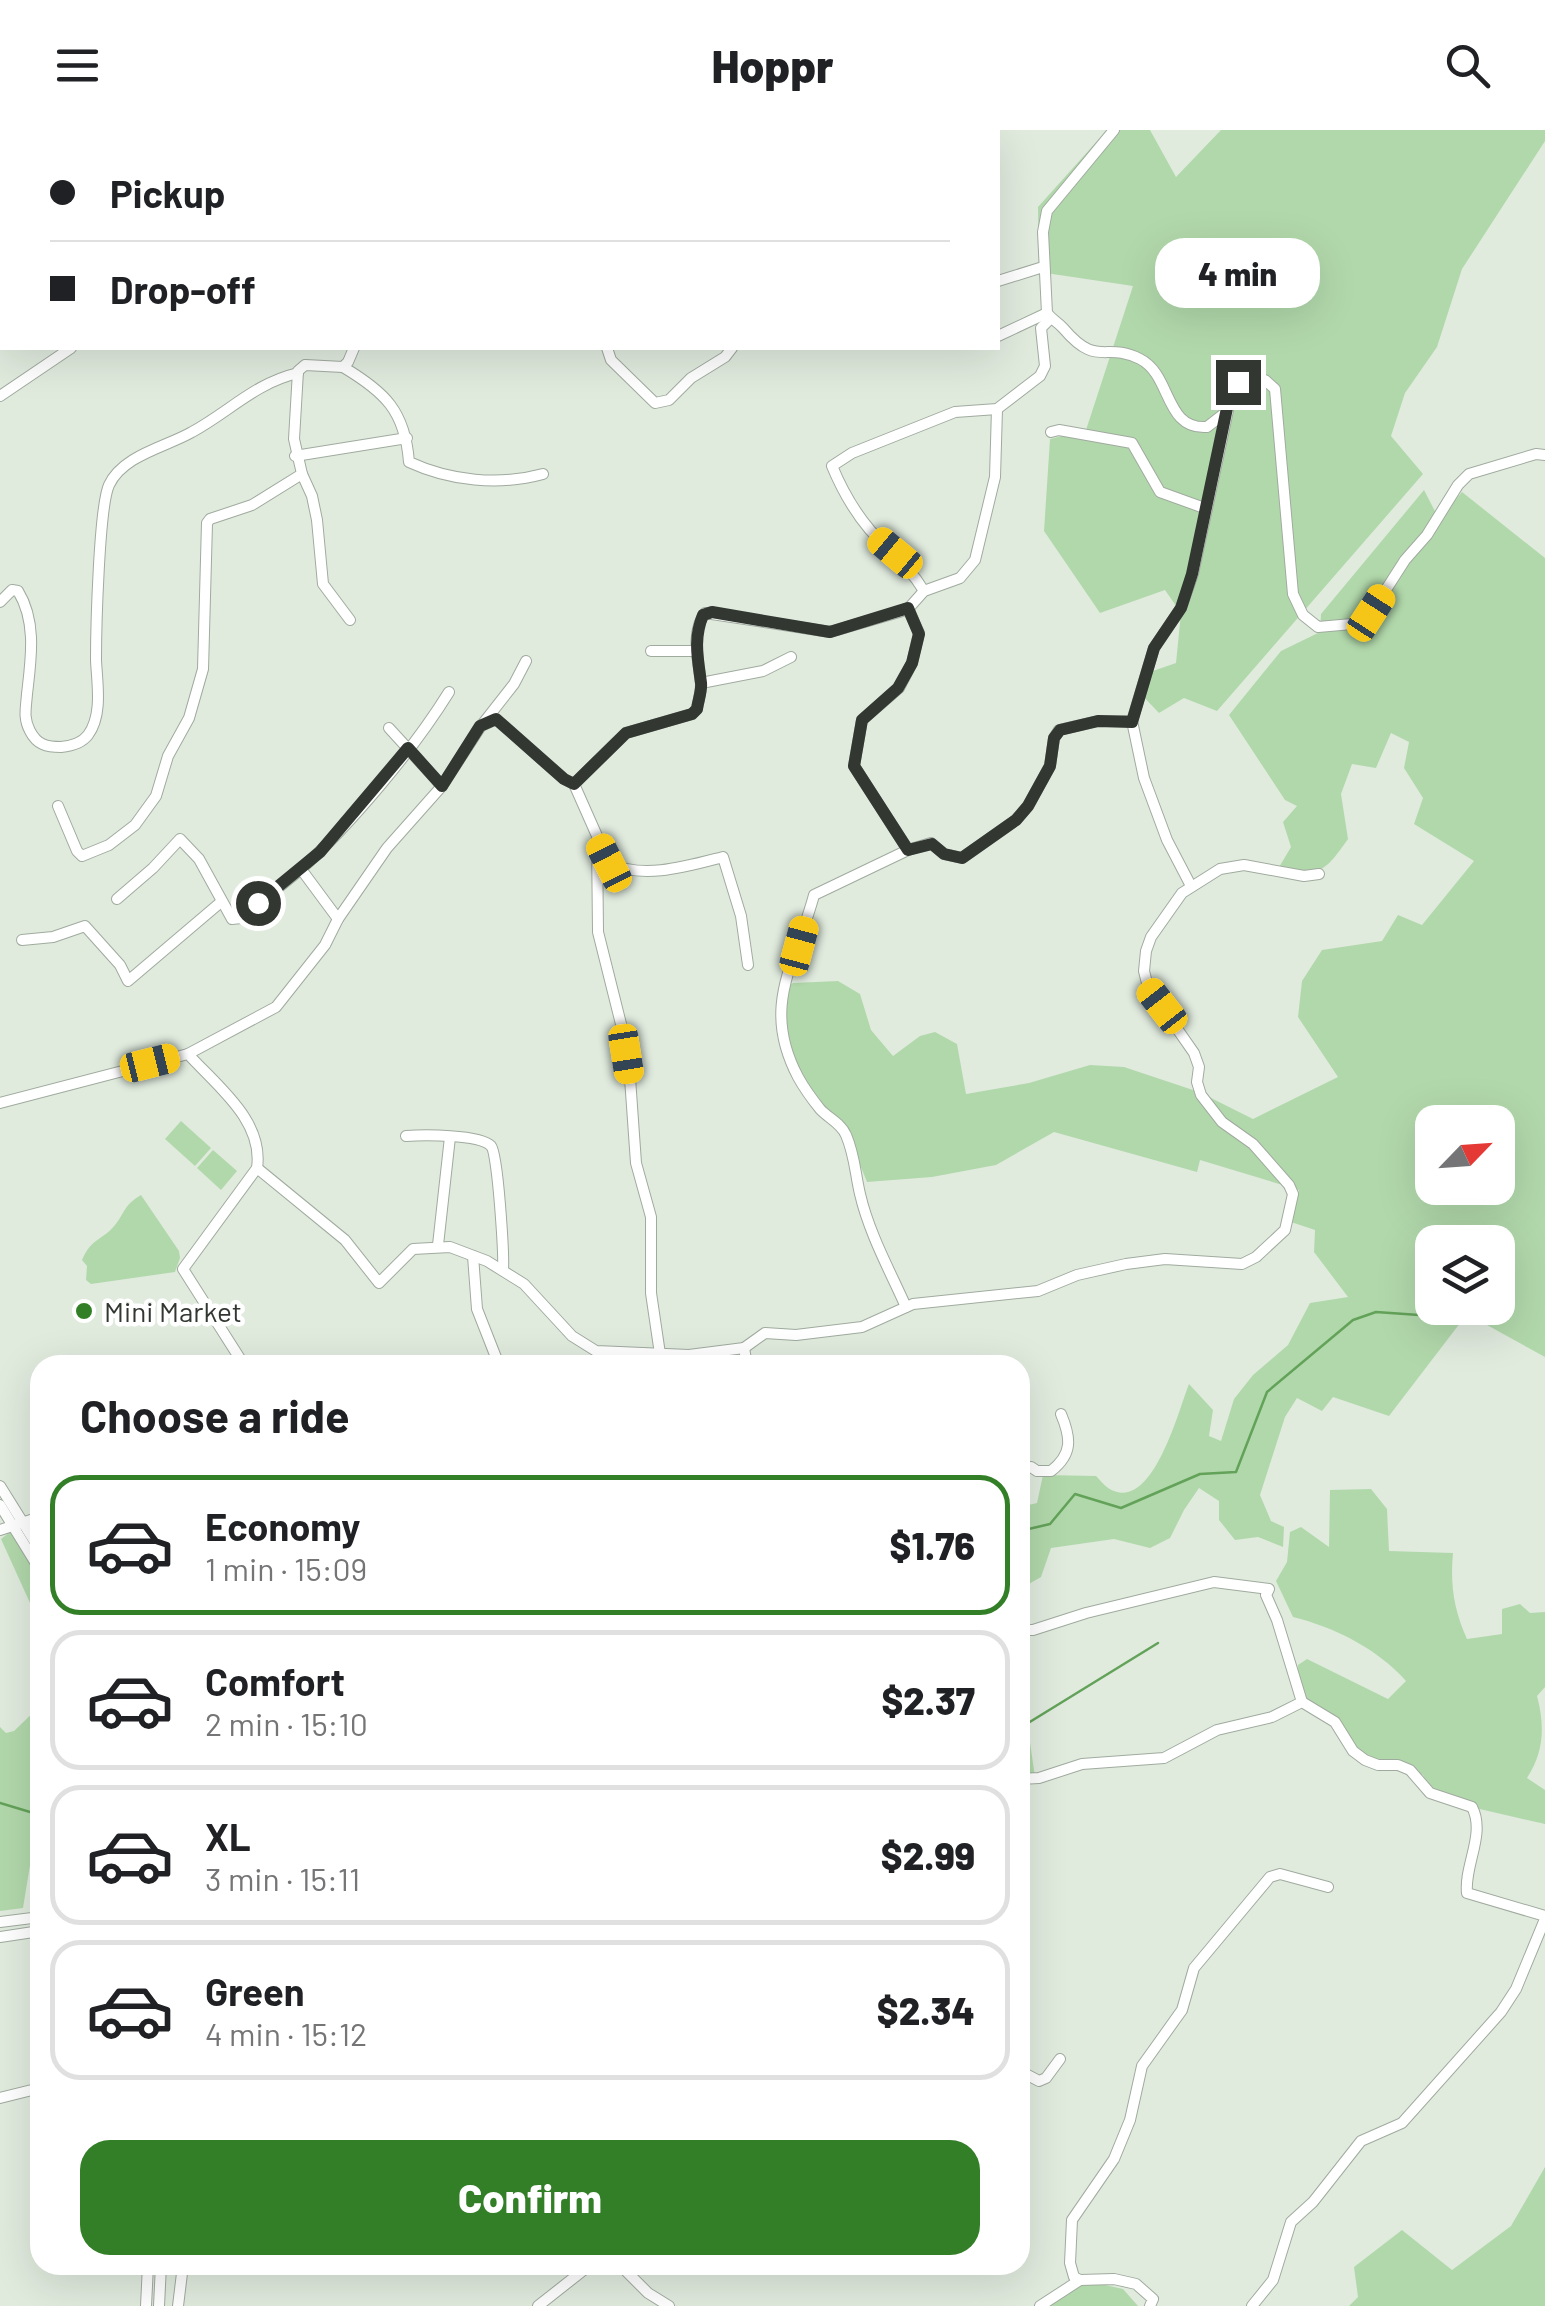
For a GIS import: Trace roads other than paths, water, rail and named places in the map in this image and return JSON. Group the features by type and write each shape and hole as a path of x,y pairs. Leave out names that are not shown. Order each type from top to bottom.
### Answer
{"street":[{"path":"924,592 911,569 860,518 845,497 832,466 849,454 942,416 996,409 1040,376 1045,366 1041,328 1048,316 1043,267 1047,211 1114,130"},
{"path":"1000,278 1043,267"},
{"path":"1000,335 1048,316 1058,321 1082,349 1140,359 1166,388 1173,408 1184,422 1207,426 1226,412"},
{"path":"0,396 67,350"},
{"path":"342,367 353,350"},
{"path":"607,350 611,360 648,399 662,403 730,350"},
{"path":"0,602 12,590 18,590 30,619 24,717 30,732 46,746 80,742 94,722 98,692 97,631 108,486 127,464 194,431 238,399 269,382 298,373 305,365 342,367 380,391 400,417 409,462 436,472 496,481 543,474"},
{"path":"298,373 296,456 312,496 323,584 350,620"},
{"path":"1190,886 1167,840 1144,778 1132,722 1154,648 1181,608 1200,547 1233,387 1245,378 1259,377 1275,388 1293,594 1303,616 1318,627 1352,624 1371,613 1458,485 1470,474 1545,454"},
{"path":"574,784 626,733 702,712 696,651 697,631 706,613 830,632 908,608 924,592 960,578 975,560 996,477 996,409"},
{"path":"1050,432 1059,430 1132,443 1160,492 1206,509"},
{"path":"296,456 407,438"},
{"path":"58,806 76,851 82,856 109,845 136,825 148,808 188,718 203,669 207,523 252,505 302,474"},
{"path":"908,608 919,634 912,663 898,688 862,720 854,766 908,850"},
{"path":"651,651 696,651"},
{"path":"701,683 763,672 791,657"},
{"path":"0,1103 188,1054 276,1007 325,945 338,918 387,848 442,786 526,661"},
{"path":"118,899 180,838 199,860 232,918 241,918 301,869 354,815 449,692"},
{"path":"480,726 496,719 574,784 609,863 633,872 723,857 741,916 748,966"},
{"path":"906,1307 864,1205 858,1166 849,1142 843,1129 821,1110 799,1079 783,1036 780,1008 786,972 799,946 814,895 908,850 932,844 944,854 962,858 1016,820 1028,806 1050,766 1054,738 1060,730 1098,721 1132,722"},
{"path":"389,728 442,786"},
{"path":"597,840 598,932 624,1036 636,1163 651,1217 652,1293 660,1354"},
{"path":"257,1168 346,1240 379,1282 413,1249 438,1245 503,1270 524,1284 584,1346 611,1353 712,1354 744,1348 766,1333 796,1335 862,1327 906,1307 941,1299 992,1298 1038,1291 1077,1275 1126,1264 1165,1259 1242,1264 1256,1257 1284,1230 1292,1203 1289,1184 1253,1144 1209,1108 1196,1082 1199,1066 1194,1053 1148,987 1144,971 1151,936 1190,886 1220,870 1244,865 1304,876 1318,874"},
{"path":"301,869 338,918"},
{"path":"22,940 53,937 85,926 120,965 128,981 221,902"},
{"path":"188,1054 251,1124 260,1148 257,1168 183,1269 238,1355"},
{"path":"406,1136 485,1142 496,1155 503,1270"},
{"path":"438,1245 450,1137"},
{"path":"473,1256 477,1309 495,1355"},
{"path":"744,1348 746,1355"},
{"path":"1030,1467 1051,1471 1065,1459 1069,1442 1061,1414"},
{"path":"0,1486 30,1549"},
{"path":"0,1505 30,1538"},
{"path":"0,1530 30,1520"},
{"path":"1030,1630 1214,1582 1269,1589 1266,1596 1302,1702 1334,1722 1352,1752 1378,1765 1398,1764 1410,1770 1430,1793 1472,1807 1477,1816 1476,1834 1467,1894 1545,1918 1516,1989 1501,2012 1402,2124 1361,2141 1313,2202 1291,2222 1274,2280 1252,2306"},
{"path":"1030,1778 1082,1764 1164,1758 1217,1730 1272,1717 1302,1702"},
{"path":"1080,2280 1071,2270 1072,2220 1114,2160 1130,2120 1142,2066 1182,2010 1194,1968 1270,1877 1280,1874 1328,1887"},
{"path":"0,1922 30,1918"},
{"path":"0,1936 30,1932"},
{"path":"1030,2076 1039,2081 1046,2078 1060,2060"},
{"path":"0,2098 30,2090"},
{"path":"146,2306 148,2275"},
{"path":"159,2306 161,2275"},
{"path":"178,2306 182,2275"},
{"path":"538,2306 577,2275"},
{"path":"630,2275 648,2293 670,2306"},
{"path":"1040,2306 1080,2280 1114,2279 1136,2284 1152,2299 1150,2306"}],"waterway":[{"path":"1030,1529 1050,1524 1075,1494 1121,1508 1200,1474 1236,1472 1267,1392 1353,1320 1376,1312 1415,1315"},
{"path":"1030,1722 1158,1643"},
{"path":"0,1803 30,1812"}],"place":[{"name":"Mini Market","path":"84,1311"}]}
